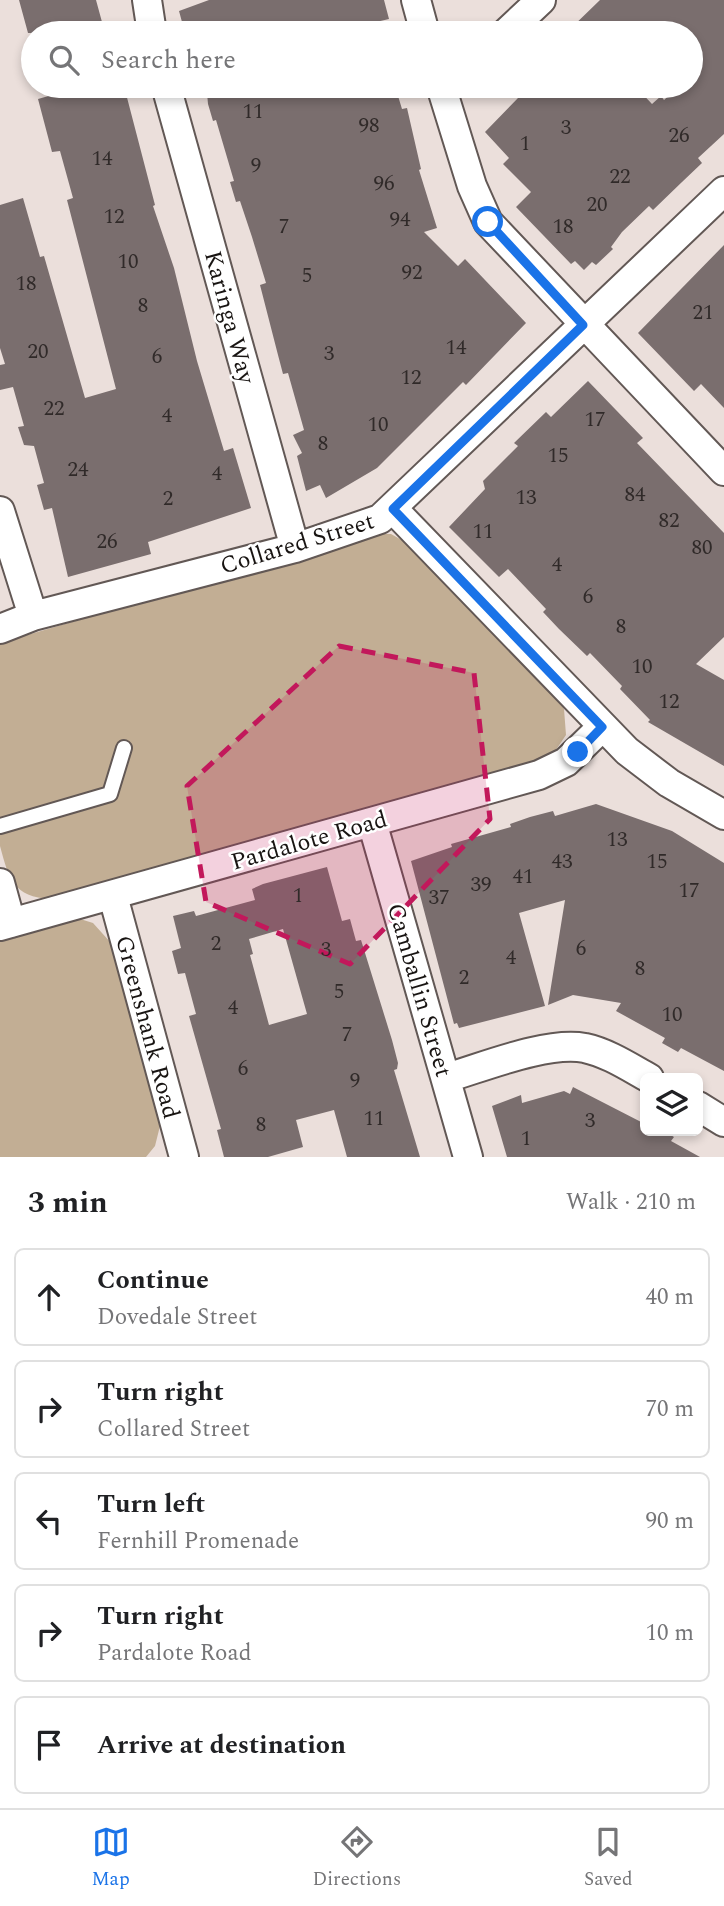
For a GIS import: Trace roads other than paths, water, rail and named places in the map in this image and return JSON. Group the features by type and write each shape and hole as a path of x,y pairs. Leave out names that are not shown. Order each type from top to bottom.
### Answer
{"street":[{"path":"147,0 150,21"},
{"path":"416,0 422,21"},
{"path":"519,21 541,0"},
{"name":"Karinga Way","path":"169,98 295,548"},
{"path":"445,98 472,186 488,222 724,471"},
{"name":"Collared Street","path":"0,629 33,616 295,548 366,525 393,509 724,191"},
{"path":"393,509 602,727 646,767 724,815"},
{"path":"0,511 33,616"},
{"name":"Pardalote Road","path":"5,925 539,775 566,762 602,727"},
{"name":"Camballin Street","path":"372,822 468,1157"},
{"path":"0,883 5,925"},
{"name":"Greenshank Road","path":"113,896 184,1157"},
{"path":"446,1077 551,1049 580,1048 619,1061 640,1073"},
{"path":"703,1109 724,1122"}],"lane":[{"path":"0,826 110,794 124,748"}]}
